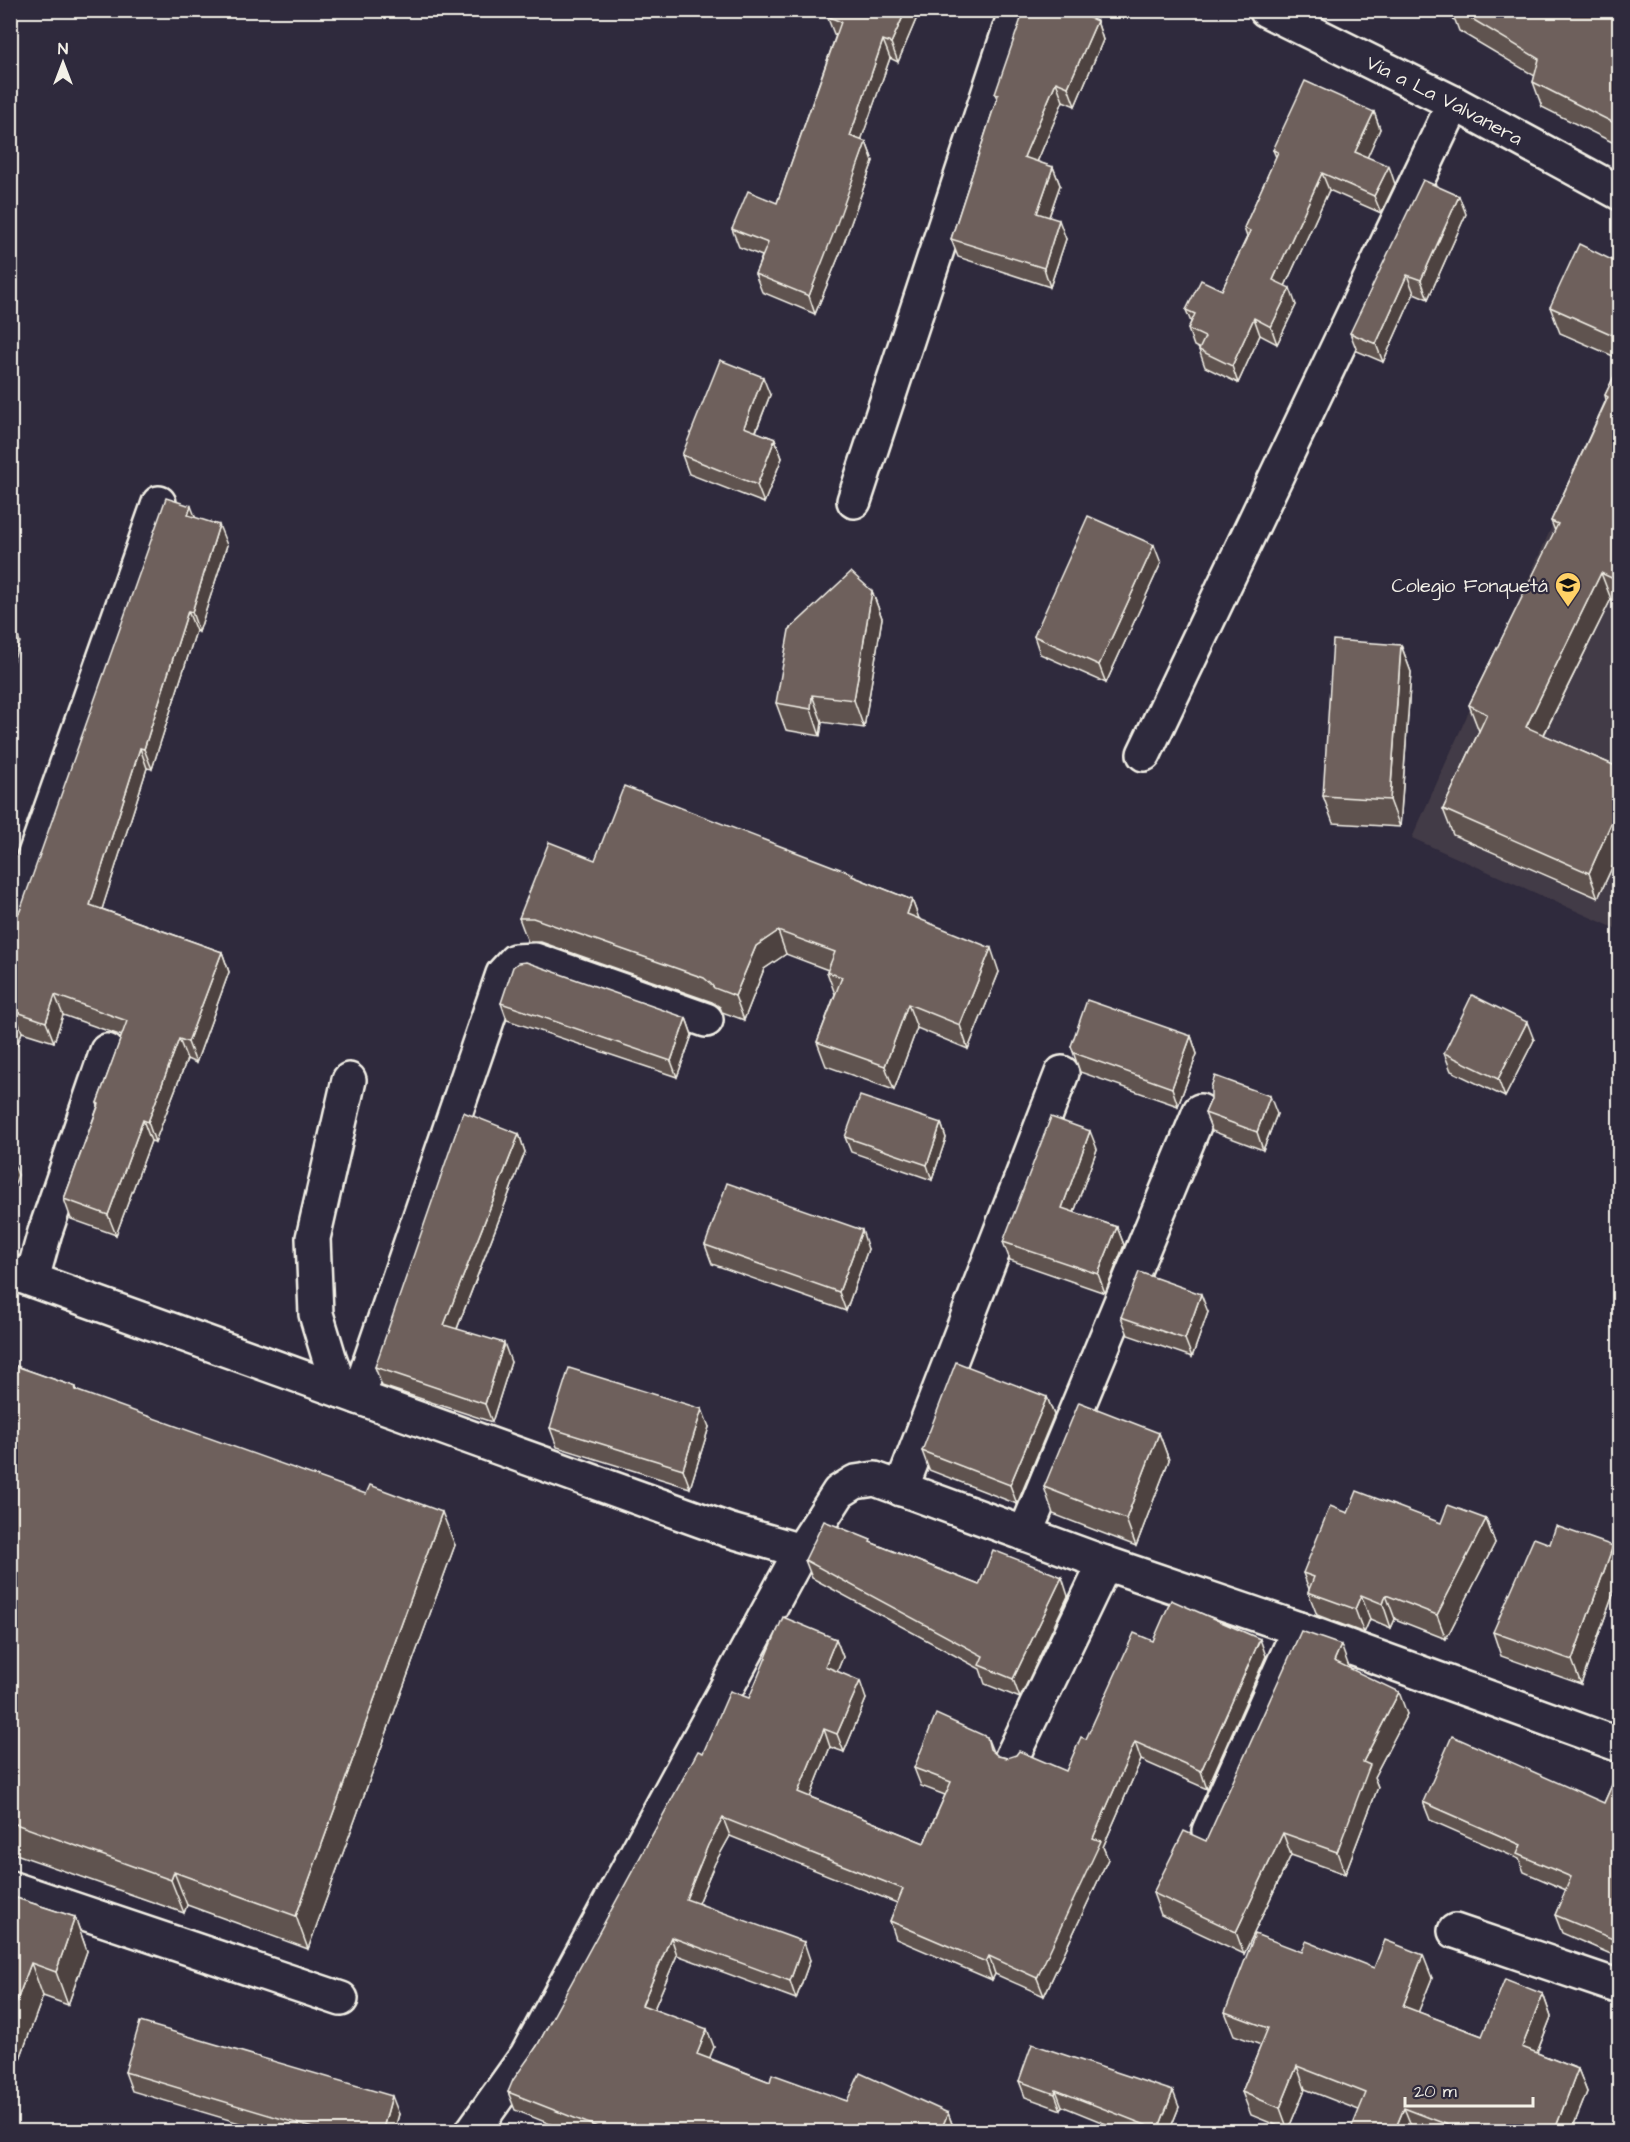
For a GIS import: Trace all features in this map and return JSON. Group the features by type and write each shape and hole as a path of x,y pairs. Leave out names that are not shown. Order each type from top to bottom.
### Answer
{"street":[{"path":"854,501 1016,10"},
{"name":"Vía a La Valvanera","path":"1266,10 1454,103 1620,193"},
{"path":"1144,754 1454,103"},
{"path":"10,925 159,503"},
{"path":"350,1394 503,975 516,961 535,960 706,1020"},
{"path":"107,1051 45,1232 21,1276 728,1530 801,1551"},
{"path":"901,1489 1062,1072"},
{"path":"348,1080 313,1238 316,1314 329,1358 350,1394"},
{"path":"1025,1534 1200,1111"},
{"path":"472,2132 527,2055 801,1551 839,1492 855,1482 875,1479 1620,1745"},
{"path":"1012,1757 1105,1563"},
{"path":"1209,1831 1299,1629"},
{"path":"10,1888 341,1999"},
{"path":"1455,1931 1620,1987"}],"shaded area":[{"name":"Colegio Fonquetá","path":"1619,377 1619,930 1412,838"}],"building":[{"path":"829,10 906,10 891,43 883,40 850,136 866,142 809,296 755,274 768,243 732,229 748,191 777,203 841,22 827,16"},
{"path":"1024,10 1071,10 1097,21 1068,87 1056,82 1024,157 1053,167 1037,213 1059,220 1044,268 951,239 998,95 995,94"},
{"path":"1457,10 1620,10 1620,126 1533,82 1539,59"},
{"path":"1305,81 1374,112 1355,152 1389,166 1374,196 1322,173 1273,280 1290,288 1271,327 1254,318 1232,366 1199,350 1205,337 1188,329 1195,314 1186,310 1201,280 1222,290 1250,231 1244,228 1278,152 1273,150"},
{"path":"1423,180 1459,196 1421,280 1407,275 1376,344 1350,333"},
{"path":"1579,244 1620,264 1620,338 1550,307"},
{"path":"720,360 763,377 744,427 775,439 757,485 682,455"},
{"name":"Colegio Fonquetá","path":"1620,364 1620,582 1601,573 1526,727 1620,768 1620,803 1589,873 1443,809 1487,714 1469,705 1558,524 1551,521 1608,397 1605,395"},
{"path":"166,498 191,506 188,515 219,525 192,612 188,611 144,749 140,748 90,905 222,952 188,1042 179,1039 148,1122 143,1120 108,1215 64,1199 127,1021 55,995 46,1022 14,1011 10,1022 10,921 20,911"},
{"path":"1088,516 1154,545 1099,665 1034,636"},
{"path":"851,572 872,591 854,700 812,695 811,709 776,703 789,630"},
{"path":"1333,640 1401,645 1390,800 1323,796"},
{"path":"624,786 853,874 852,876 912,900 907,914 991,948 960,1025 908,1004 885,1066 817,1042 842,977 827,972 835,952 778,931 756,946 735,996 714,988 704,978 533,918 519,918 549,842 595,860"},
{"path":"526,962 686,1018 671,1061 501,1003 513,967 518,963"},
{"path":"1472,995 1527,1022 1498,1079 1444,1053"},
{"path":"1087,1000 1191,1036 1172,1088 1074,1053 1071,1046"},
{"path":"1215,1076 1270,1096 1257,1132 1205,1113 1211,1099 1211,1087"},
{"path":"860,1096 941,1123 927,1165 845,1137"},
{"path":"463,1112 519,1134 444,1325 504,1343 485,1404 375,1367"},
{"path":"1051,1117 1090,1131 1062,1208 1117,1227 1098,1274 1003,1242"},
{"path":"727,1183 862,1230 839,1292 705,1245"},
{"path":"1139,1272 1201,1294 1185,1339 1121,1317"},
{"path":"956,1362 1047,1397 1010,1485 922,1451"},
{"path":"10,1364 76,1387 75,1390 366,1494 370,1485 442,1512 296,1916 174,1872 171,1880 10,1822"},
{"path":"569,1368 702,1409 683,1469 550,1428"},
{"path":"1079,1402 1159,1433 1126,1519 1044,1487"},
{"path":"1357,1491 1441,1523 1448,1505 1486,1519 1437,1615 1386,1595 1383,1604 1361,1595 1355,1609 1308,1592 1314,1577 1303,1573 1330,1506 1348,1513"},
{"path":"824,1521 871,1540 870,1542 979,1585 993,1550 1062,1577 1013,1679 979,1665 983,1656 805,1560"},
{"path":"1556,1526 1613,1546 1572,1660 1493,1632 1534,1538 1550,1544"},
{"path":"1171,1600 1260,1639 1201,1771 1135,1742 1093,1838 1101,1841 1037,1978 989,1956 986,1962 890,1921 903,1889 723,1818 708,1845 686,1899 804,1942 790,1981 671,1937 642,2005 707,2029 697,2054 770,2082 772,2074 847,2101 860,2073 948,2113 940,2132 610,2132 508,2092 513,2080 537,2046 698,1751 703,1753 730,1691 749,1698 783,1617 836,1639 825,1666 860,1681 837,1734 824,1729 798,1792 924,1843 951,1782 914,1768 936,1714 987,1737 990,1749 998,1756 1007,1758 1016,1755 1019,1751 1066,1771 1081,1737 1086,1739 1134,1633 1153,1641"},
{"path":"1301,1631 1341,1645 1334,1661 1399,1692 1363,1762 1370,1765 1337,1852 1283,1833 1236,1932 1153,1893 1184,1831 1206,1841"},
{"path":"1452,1736 1604,1803 1620,1767 1620,1942 1555,1915 1571,1877 1517,1854 1521,1845 1423,1802"},
{"path":"10,1896 75,1917 56,1972 31,1963 10,2019"},
{"path":"1255,1934 1302,1952 1306,1941 1374,1968 1385,1940 1423,1955 1403,2006 1482,2036 1505,1979 1543,1994 1522,2047 1578,2069 1554,2132 1466,2132 1404,2108 1394,2132 1350,2132 1366,2093 1297,2066 1280,2108 1242,2092 1268,2028 1225,2012"},
{"path":"140,2022 392,2096 382,2132 326,2132 125,2072"},
{"path":"1032,2044 1173,2091 1158,2130 1056,2090 1055,2094 1019,2081"}],"place":[{"name":"Colegio Fonquetá","path":"1568,608"}]}
